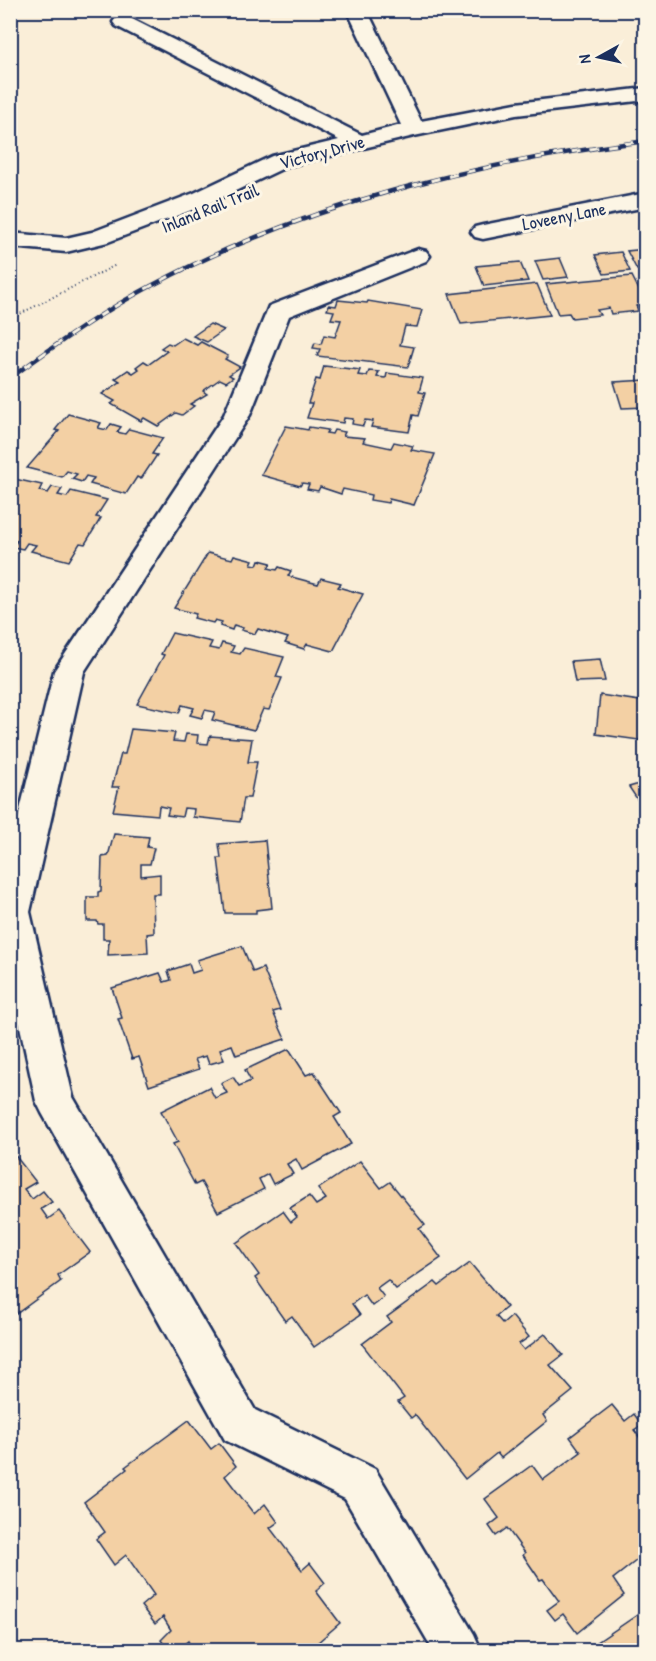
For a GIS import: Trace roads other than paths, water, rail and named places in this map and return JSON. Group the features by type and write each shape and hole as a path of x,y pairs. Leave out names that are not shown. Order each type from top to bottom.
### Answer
{"street":[{"path":"357,10 414,129"},
{"path":"123,22 359,142"},
{"name":"Victory Drive","path":"10,240 66,246 100,237 202,198 280,161 414,129 516,109 645,94"},
{"name":"Loveeny Lane","path":"483,232 645,200"},
{"path":"418,256 278,311 237,415 69,671 13,912 55,1101 240,1425 360,1484 458,1650"}],"railway":[{"path":"10,378 79,329 132,296 209,257 269,232 330,210 454,175 518,161 646,141"}]}
